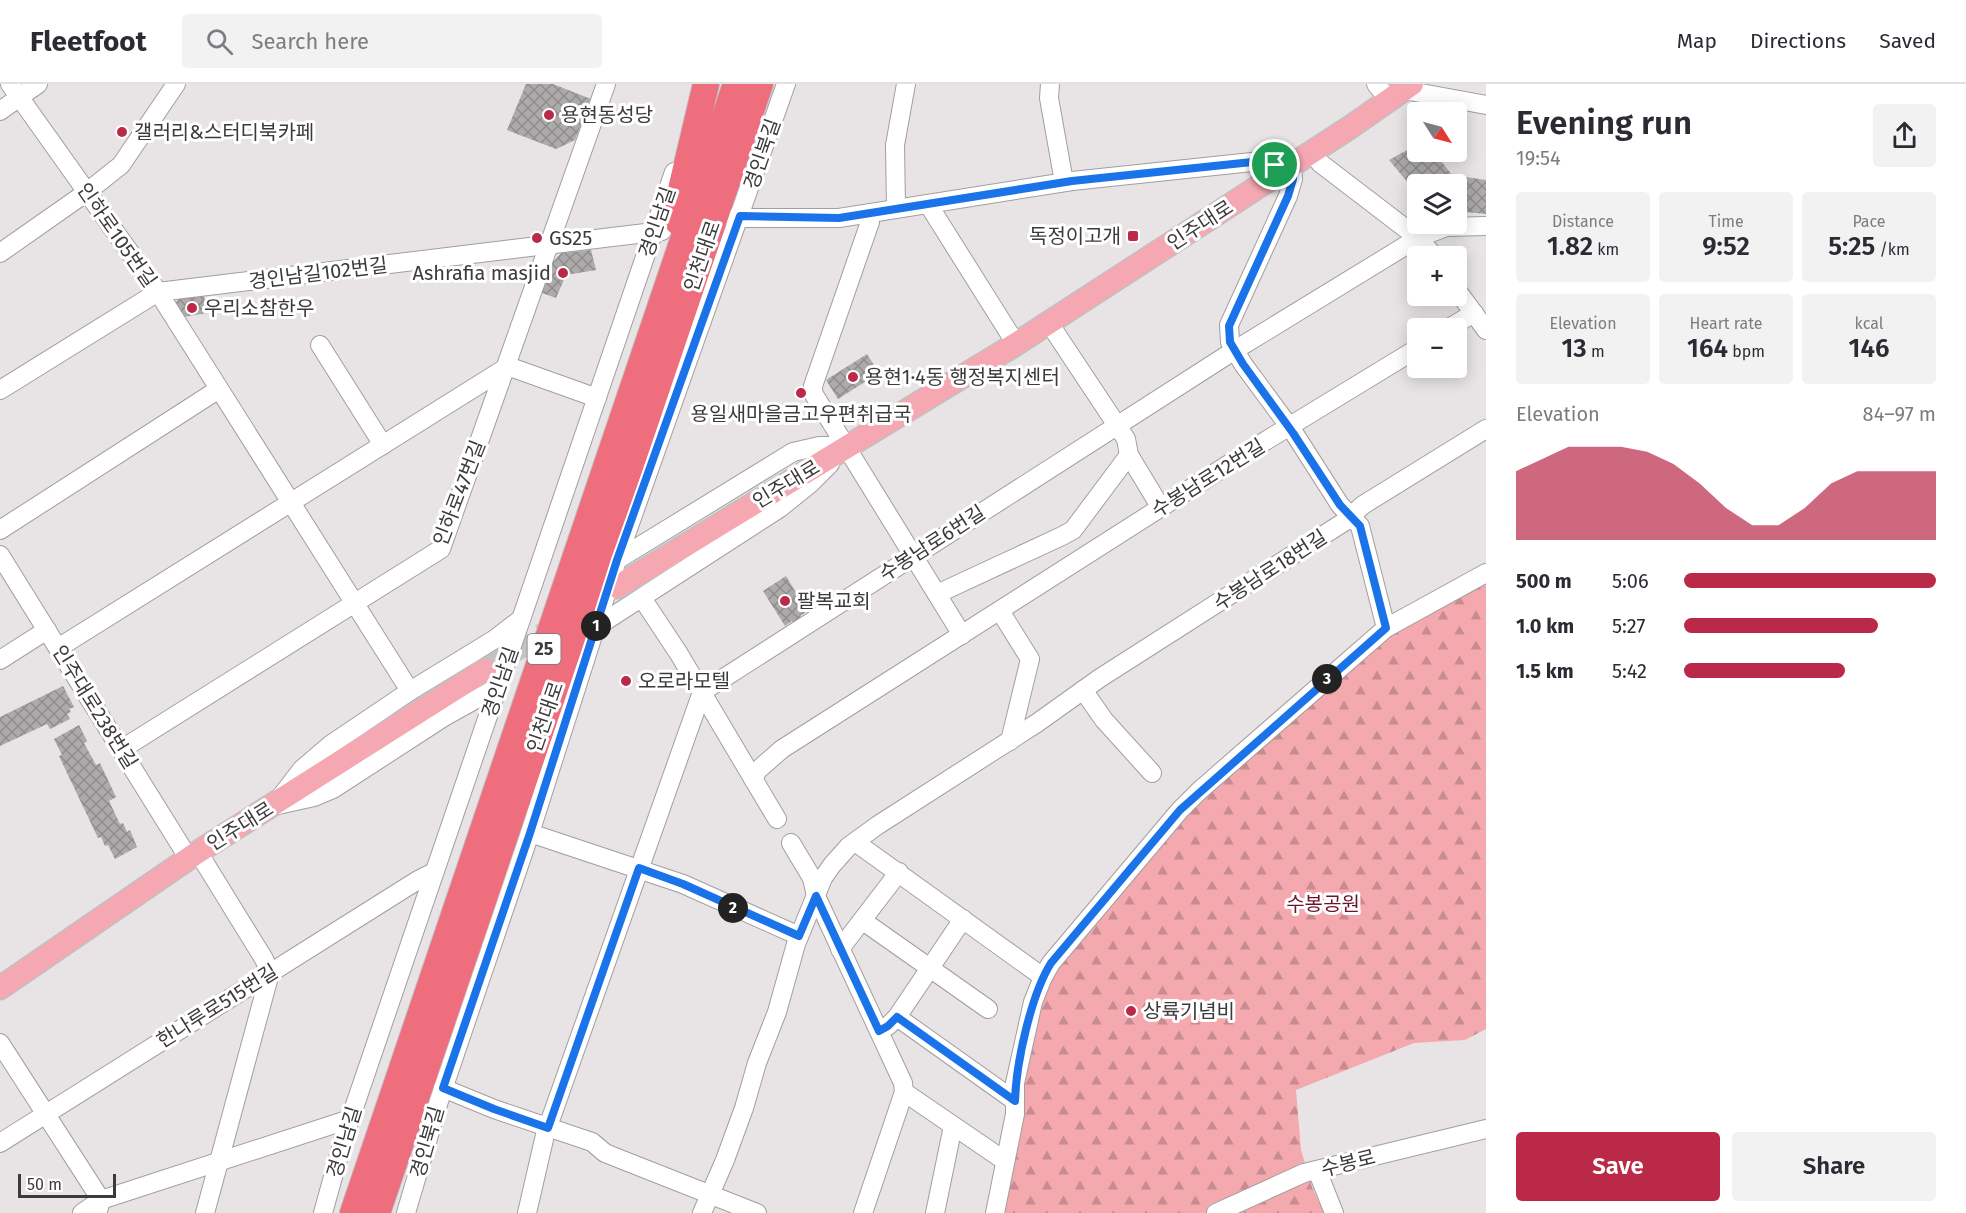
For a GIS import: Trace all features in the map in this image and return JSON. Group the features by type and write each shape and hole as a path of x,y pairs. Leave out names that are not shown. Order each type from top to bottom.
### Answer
{"highway":[{"path":"677,256 679,198 705,84"},
{"name":"인천대로","path":"353,1213 736,84"},
{"name":"인천대로","path":"377,1213 760,84"}],"main road":[{"name":"인주대로","path":"617,587 1017,344 1290,163 1395,90"},
{"name":"인주대로","path":"0,988 194,855 491,678"}],"street":[{"path":"0,111 15,91 38,84"},
{"path":"0,253 87,192 121,165 176,84"},
{"name":"인하로47번길","path":"122,749 441,549 606,84"},
{"name":"경인남길","path":"322,1213 350,1119 434,872 491,678 521,619 597,398 658,232 705,84"},
{"name":"경인북길","path":"406,1213 443,1088 530,833 617,560 786,84"},
{"path":"1050,84 1049,98 1064,182"},
{"path":"896,208 895,145 909,87"},
{"path":"1395,90 1486,105"},
{"name":"인하로105번길","path":"15,91 158,292 410,692"},
{"path":"737,217 839,218 1064,182 1290,163 1320,163 1418,238 1425,246"},
{"path":"1290,163 1293,179 1288,196 1229,326 1230,342 1340,505 1360,526 1386,628"},
{"path":"928,204 1017,344"},
{"path":"870,213 870,222 813,386 813,393 848,446 962,635"},
{"name":"수봉남로6번길","path":"702,692 1235,350 1418,238 1446,227 1486,226"},
{"name":"경인남길102번길","path":"0,390 158,292 658,232"},
{"path":"1467,304 1486,330"},
{"path":"1466,318 1474,313"},
{"path":"1049,323 1126,438 1129,455 1161,508"},
{"path":"320,345 383,445"},
{"name":"수봉남로12번길","path":"753,779 758,770 782,749 1407,355"},
{"path":"58,648 504,369 513,368 597,398"},
{"path":"0,530 219,389"},
{"name":"수봉남로18번길","path":"702,1213 744,1108 757,1064 780,1003 799,936 824,878 832,865 855,842 1010,741 1083,690 1344,522 1363,505 1486,429"},
{"path":"617,560 793,452 819,446 848,446"},
{"path":"596,627 780,508 811,483 848,446"},
{"path":"937,594 1073,530 1129,455"},
{"name":"인주대로238번길","path":"0,555 122,749 264,959 270,973"},
{"path":"995,1213 1015,1114 1015,1083 1033,1002 1043,976 1051,963 1180,810 1386,628 1486,573"},
{"path":"642,598 702,692 777,819"},
{"path":"1000,610 1030,659 1010,741"},
{"path":"273,806 303,769 330,745 495,639 521,619"},
{"path":"0,660 47,630"},
{"path":"1083,690 1104,720 1152,773"},
{"path":"526,1213 548,1128 702,692"},
{"path":"530,833 683,884 799,936"},
{"path":"855,842 1043,976"},
{"path":"791,843 812,878 816,896 903,1083 904,1092 863,1213"},
{"name":"한나루로515번길","path":"0,1143 434,872"},
{"path":"840,949 899,872"},
{"path":"879,1031 897,1017 963,919"},
{"path":"863,921 988,1009"},
{"path":"205,1213 270,973"},
{"path":"897,1017 1015,1101"},
{"path":"0,1043 46,1114 99,1206"},
{"path":"443,1088 494,1109 592,1142 605,1153 757,1213"},
{"path":"904,1092 1005,1161"},
{"path":"82,1213 219,1161 350,1119"},
{"path":"935,1213 953,1126"},
{"name":"수봉로","path":"1216,1213 1304,1173 1486,1129"},
{"path":"1317,1170 1334,1213"}],"green space":[{"name":"수봉공원","path":"1486,580 1486,1029 1465,1040 1414,1043 1296,1090 1301,1150 1312,1187 1324,1213 996,1213 1043,977 1159,838 1387,628"}],"building":[{"name":"용현동성당","path":"526,84 553,84 591,99 575,140 556,149 507,130"},
{"path":"1407,150 1407,162 1442,162 1451,174 1407,174 1407,182 1389,160"},
{"path":"1467,177 1486,180 1486,214 1467,212"},
{"name":"Ashrafia masjid","path":"591,250 596,270 566,275 556,298 542,293 546,270 561,253"},
{"name":"우리소참한우","path":"204,295 207,313 183,317 175,303 181,297"},
{"name":"용현1·4동 행정복지센터","path":"867,354 879,373 838,399 826,380"},
{"name":"팔복교회","path":"786,576 807,611 800,616 802,619 793,624 792,621 785,626 763,591"},
{"path":"63,686 74,707 69,709 71,712 67,714 70,719 50,729 47,724 0,746 0,717"},
{"path":"79,725 87,741 84,743 96,765 100,763 116,797 109,801 120,824 123,823 127,832 130,830 137,847 115,859 108,845 105,846 101,837 98,838 59,756 62,755 54,739"}],"tunnel":[{"path":"485,670 560,623"}],"place":[{"name":"용현동성당","path":"549,115"},
{"name":"갤러리&스터디북카페","path":"122,132"},
{"name":"독정이고개","path":"1133,236"},
{"name":"GS25","path":"537,238"},
{"name":"Ashrafia masjid","path":"563,273"},
{"name":"우리소참한우","path":"192,308"},
{"name":"용현1·4동 행정복지센터","path":"853,377"},
{"name":"용일새마을금고우편취급국","path":"801,393"},
{"name":"팔복교회","path":"785,601"},
{"name":"오로라모텔","path":"626,681"},
{"name":"상륙기념비","path":"1131,1011"}],"route":[{"path":"1271,160 1275,165 1274,177 1292,165 1293,179 1288,196 1229,326 1228,334 1243,364 1293,433 1340,505 1353,516 1360,526 1386,628 1180,810 1051,963 1043,976 1033,1002 1015,1083 1015,1101 897,1017 879,1031 816,896 799,936 683,884 639,868 548,1128 443,1088 530,833 617,560 740,216 839,218 1072,181 1271,160"}]}
